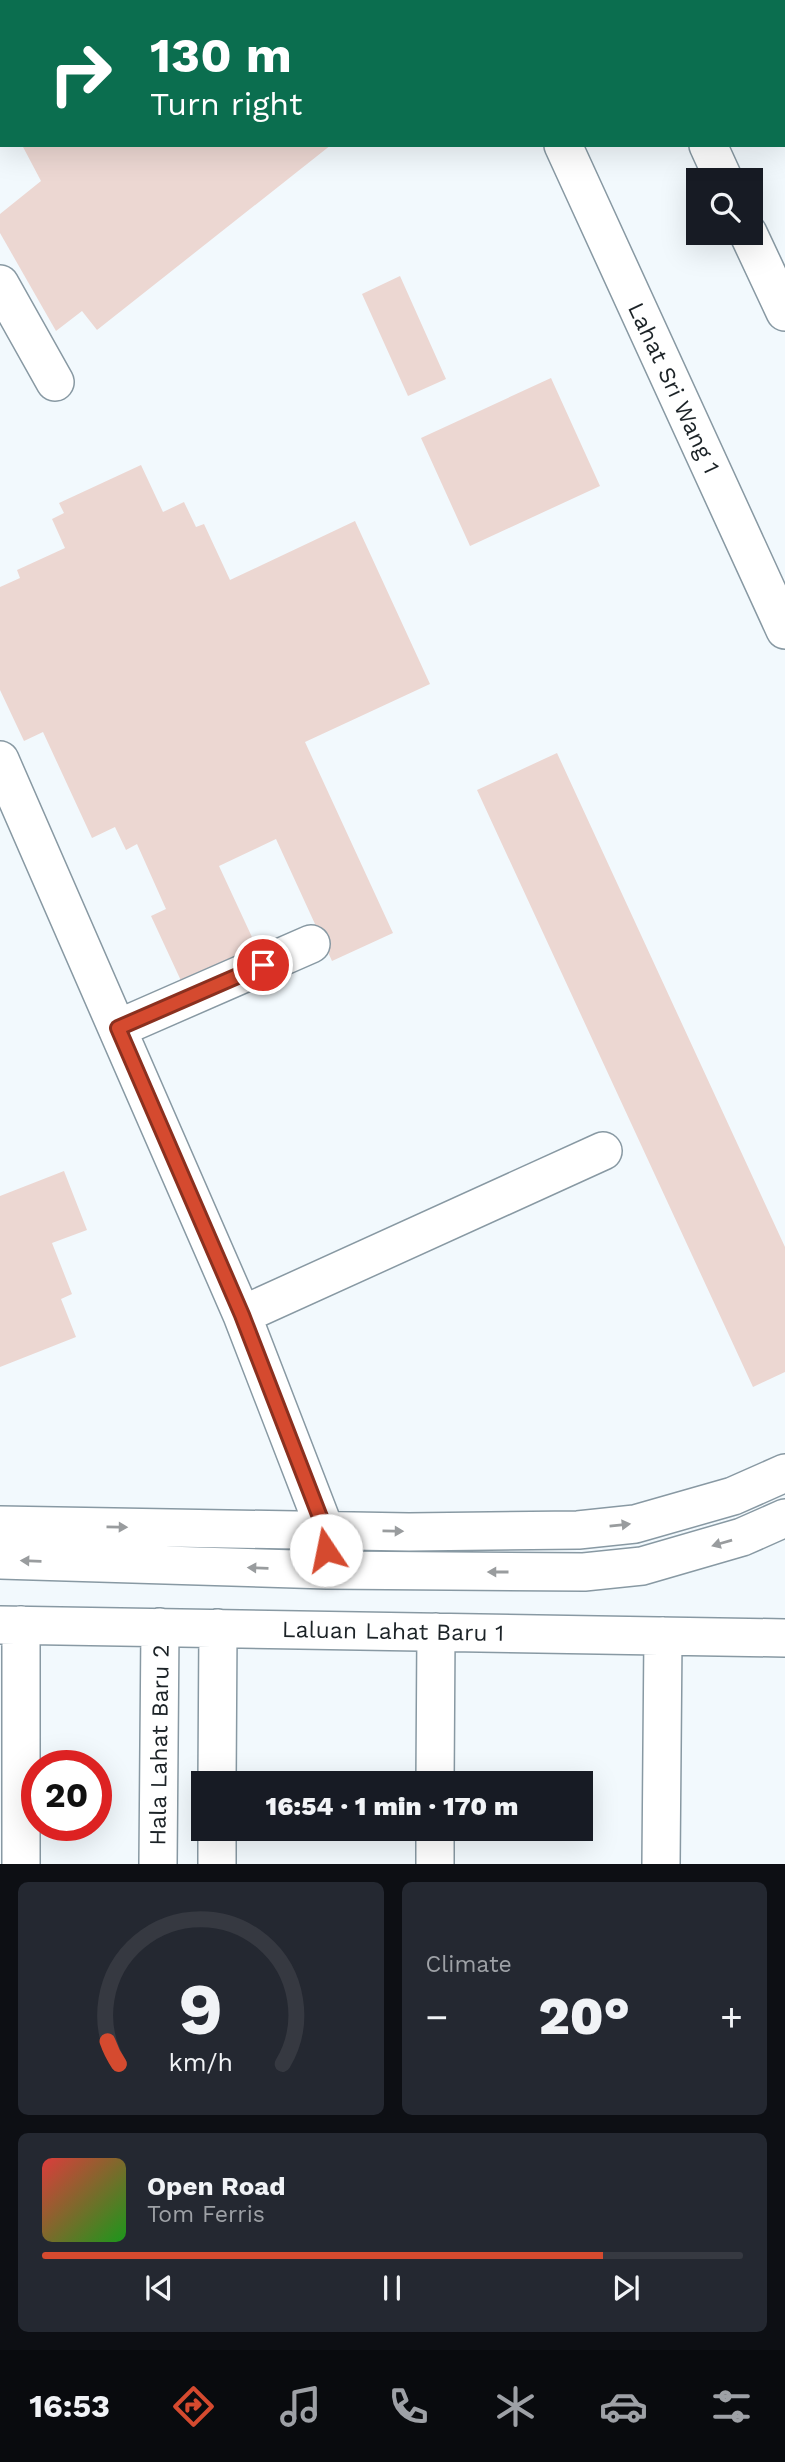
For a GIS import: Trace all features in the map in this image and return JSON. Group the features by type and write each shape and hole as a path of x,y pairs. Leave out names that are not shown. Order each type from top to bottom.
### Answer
{"street":[{"name":"Lahat Sri Wang 1","path":"564,147 785,630"},
{"path":"709,147 719,168"},
{"path":"754,245 785,312"},
{"path":"0,285 55,382"},
{"path":"0,760 242,1315 325,1530 327,1570"},
{"path":"118,1028 311,944"},
{"path":"242,1315 603,1151"},
{"path":"0,1525 511,1532 578,1530 635,1524 733,1496 785,1473"},
{"path":"0,1560 327,1570 584,1572 642,1566 742,1538 785,1518"},
{"path":"11,1625 21,1864"},
{"name":"Laluan Lahat Baru 1","path":"11,1625 785,1638"},
{"name":"Hala Lahat Baru 2","path":"158,1864 160,1627"},
{"path":"218,1771 219,1628"},
{"path":"435,1771 436,1632"},
{"path":"661,1864 663,1636"},
{"path":"217,1841 217,1864"},
{"path":"435,1841 435,1864"}],"building":[{"path":"23,147 328,147 97,330 82,311 56,331 0,233 0,214 41,181"},
{"path":"400,276 446,379 408,396 362,294"},
{"path":"551,378 600,486 470,546 421,438"},
{"path":"141,465 163,512 184,502 196,527 204,524 230,580 355,521 430,684 305,742 393,933 332,961 276,839 219,866 258,950 183,985 151,916 166,909 137,844 126,850 115,827 92,838 43,732 24,741 0,690 0,587 20,578 17,570 65,548 52,519 64,513 59,503"},
{"path":"557,753 785,1247 785,1372 753,1387 477,790"},
{"path":"64,1171 87,1230 52,1243 72,1294 61,1299 76,1337 0,1367 0,1196"}],"route":[{"path":"263,965 118,1028 242,1315 325,1530 326,1550"}]}
